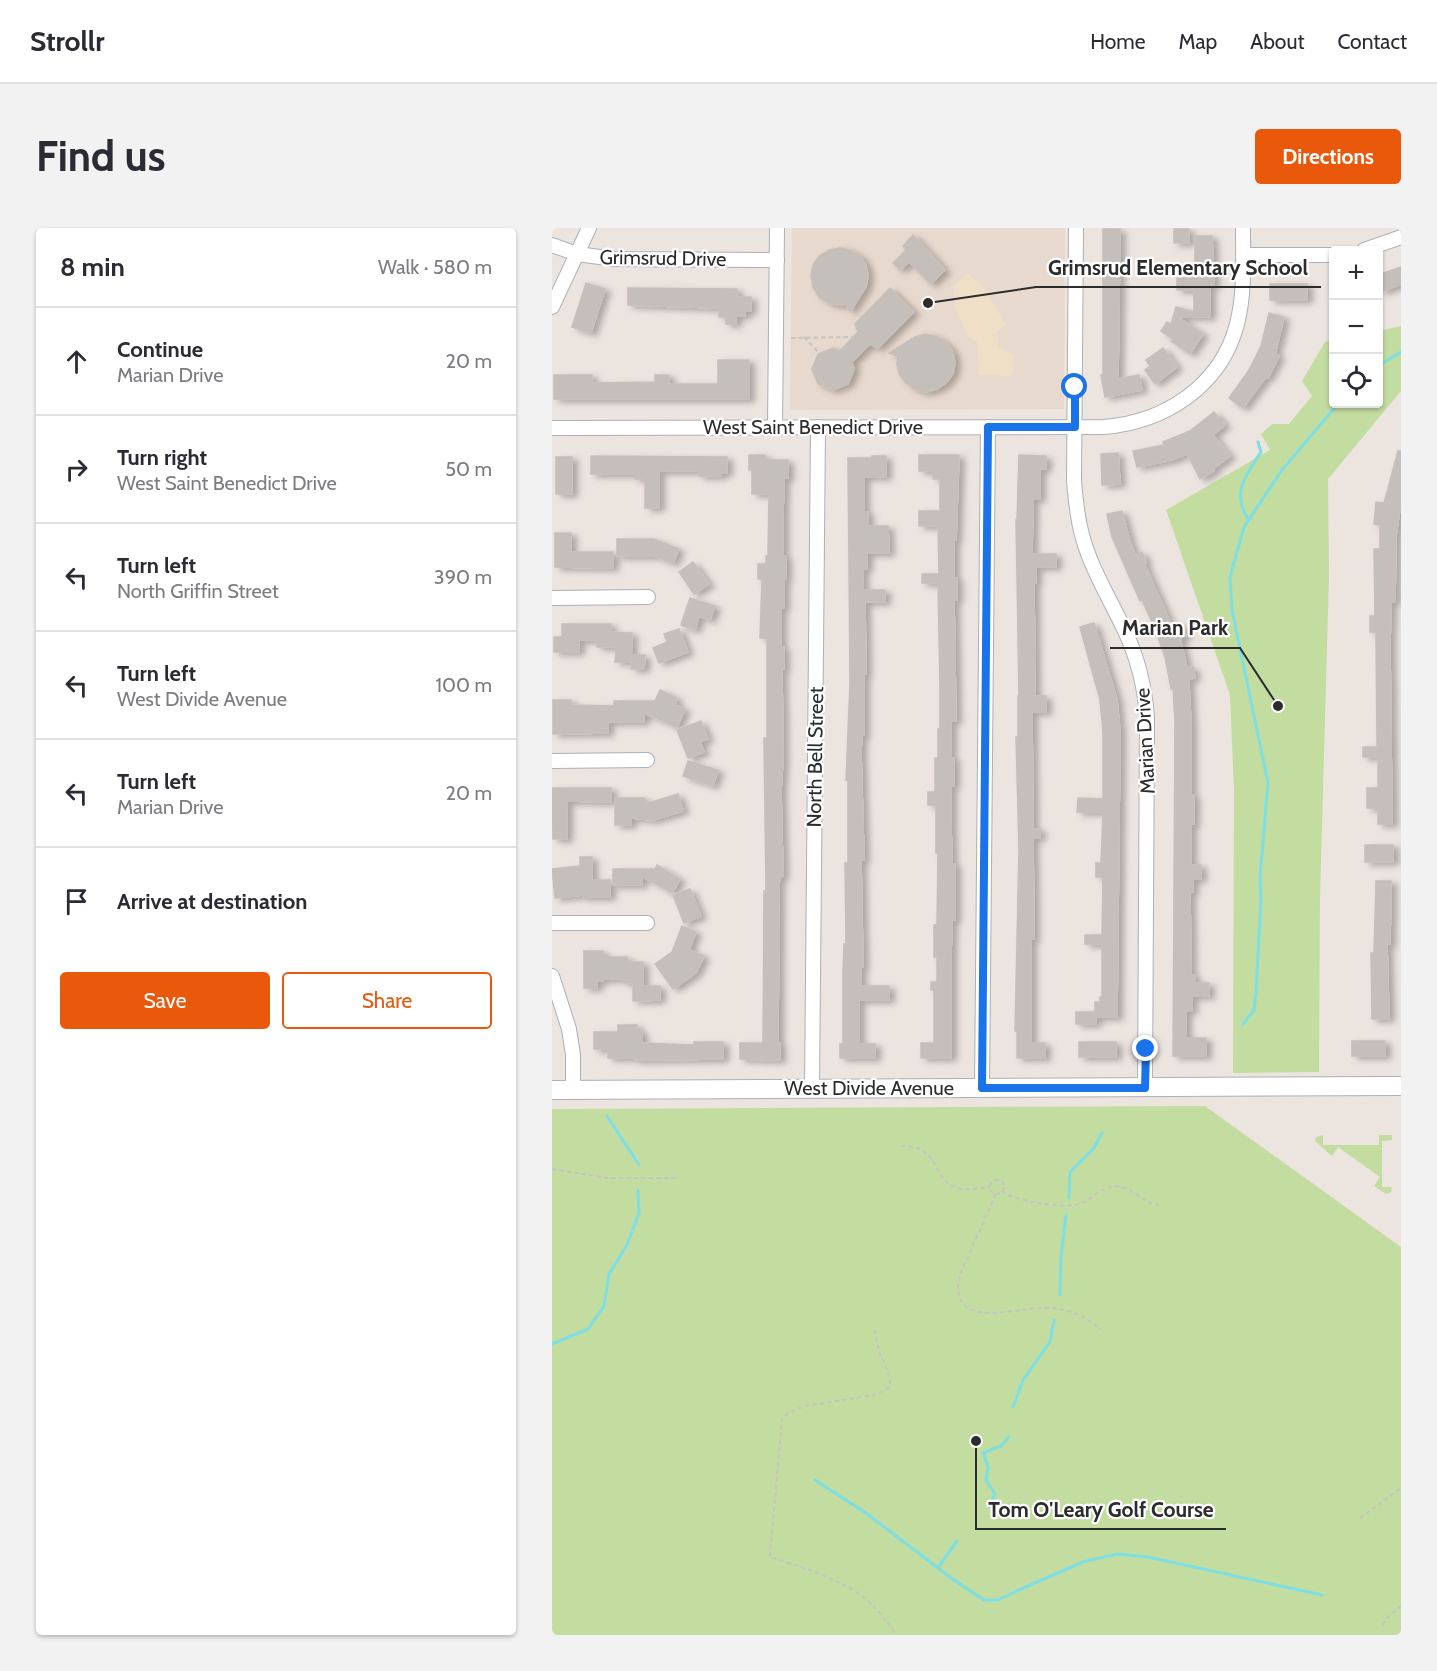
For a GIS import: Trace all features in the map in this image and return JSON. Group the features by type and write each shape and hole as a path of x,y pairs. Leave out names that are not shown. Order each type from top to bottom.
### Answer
{"street":[{"path":"552,307 590,228"},
{"path":"775,427 777,228"},
{"name":"Marian Drive","path":"1076,228 1074,481 1080,529 1090,558 1132,646 1146,698 1148,738 1145,1088"},
{"name":"West Saint Benedict Drive","path":"552,428 1075,427 1120,425 1152,417 1181,402 1203,383 1221,359 1237,326 1242,290 1243,228"},
{"path":"1375,246 1401,237"},
{"name":"Grimsrud Drive","path":"552,245 577,254 615,259 777,260"},
{"path":"1243,255 1329,255"},
{"name":"North Bell Street","path":"812,1088 818,427"},
{"path":"982,1088 988,427"},
{"path":"552,598 648,597"},
{"path":"552,761 646,760"},
{"path":"552,923 647,923"},
{"path":"552,976 570,1029 573,1090"},
{"name":"West Divide Avenue","path":"552,1090 1401,1086"}],"path":[{"path":"804,337 820,354"},
{"path":"791,338 854,337"},
{"path":"901,1146 915,1147 925,1151 942,1177 952,1186 964,1189 990,1187"},
{"path":"552,1169 607,1178 678,1178"},
{"path":"990,1187 993,1182 999,1181 1003,1185 1002,1191"},
{"path":"1002,1191 1007,1196 1024,1200 1073,1206 1086,1202 1107,1188 1119,1186 1146,1202 1159,1205"},
{"path":"990,1187 996,1194"},
{"path":"1002,1191 996,1194 960,1274 958,1289 964,1303 974,1312 985,1314 1039,1307 1066,1310 1083,1315 1101,1330"},
{"path":"874,1330 880,1354 890,1377 890,1385 887,1389 874,1395 805,1406 782,1418 771,1557 833,1579 863,1596 896,1635"},
{"path":"1360,1518 1401,1488"},
{"path":"1383,1624 1401,1606"}],"shaded area":[{"path":"792,228 1065,228 1064,409 790,410"}],"green space":[{"path":"1401,326 1401,391 1328,479 1329,576 1320,897 1319,1072 1233,1073 1234,791 1230,695 1166,510 1270,450 1261,434 1272,424 1289,424 1312,396 1302,381 1325,342 1329,341 1329,408 1383,408 1383,330"},
{"path":"1205,1106 1401,1247 1401,1635 552,1635 552,1109"},
{"path":"1323,1135 1323,1145 1379,1145 1379,1135 1392,1135 1392,1140 1382,1141 1382,1187 1392,1187 1391,1192 1386,1194 1374,1186 1380,1177 1338,1147 1332,1156 1315,1141 1316,1137"}],"sand":[{"path":"968,273 985,289 1006,325 997,332 999,347 1014,356 1011,376 979,375 977,342 968,337 954,305 956,303 953,287"}],"building":[{"path":"1103,229 1120,229 1118,379 1139,375 1142,390 1105,397 1101,375 1103,375"},
{"path":"1174,229 1189,229 1189,243 1174,243"},
{"path":"913,235 945,270 931,284 909,262 900,270 893,263 906,250 903,246"},
{"path":"1195,236 1212,236 1214,286 1210,286 1210,317 1177,317 1203,334 1190,354 1161,331 1167,322 1171,324 1176,307 1194,312 1194,290 1177,290 1177,278 1193,278"},
{"path":"840,248 850,250 860,256 866,265 868,276 866,287 850,312 846,304 829,303 819,297 813,287 811,276 813,265 819,256 829,250"},
{"path":"1401,267 1401,284 1383,291 1383,273"},
{"path":"586,283 605,289 591,333 572,327"},
{"path":"1270,284 1307,284 1307,300 1270,300"},
{"path":"628,288 737,289 737,297 751,297 751,311 745,311 745,316 736,316 736,324 726,324 726,317 719,317 719,308 628,305"},
{"path":"890,288 914,312 878,348 870,344 852,362 854,369 848,384 833,390 818,384 812,369 818,354 833,348 840,351 858,332 855,324"},
{"path":"1269,313 1284,317 1275,354 1279,356 1268,378 1266,377 1243,408 1229,398 1249,370 1261,346"},
{"path":"926,334 946,343 953,352 955,363 953,374 946,383 926,392 906,383 899,374 898,356 889,353 915,337"},
{"path":"1163,348 1177,367 1155,384 1145,370 1150,366 1146,360"},
{"path":"718,360 749,360 749,399 554,399 554,375 592,375 592,383 655,382 655,375 669,375 669,384 718,384"},
{"path":"1214,412 1225,425 1213,435 1230,456 1213,469 1214,471 1200,479 1187,454 1172,460 1137,467 1133,451 1164,445 1163,442 1190,431"},
{"path":"1398,451 1401,451 1401,501 1396,536 1395,602 1391,602 1390,646 1392,824 1378,824 1378,808 1367,808 1367,788 1378,788 1378,757 1363,757 1363,747 1377,747 1376,632 1370,632 1370,616 1375,616 1374,549 1380,549 1380,525 1374,524 1376,502 1384,503"},
{"path":"1118,453 1120,484 1102,485 1101,454"},
{"path":"749,455 765,455 765,460 788,460 788,478 784,478 783,514 783,556 786,556 786,579 784,579 784,608 781,608 781,647 784,647 784,669 782,669 781,791 783,876 779,883 778,1043 780,1043 780,1060 740,1059 740,1043 763,1043 764,891 766,891 764,738 767,738 767,638 760,638 762,579 758,579 758,564 766,564 766,556 768,556 769,494 752,494 752,470 749,470"},
{"path":"919,455 959,455 956,540 954,540 954,578 957,578 957,600 954,600 956,721 951,721 951,758 954,758 951,824 952,864 955,864 955,920 952,920 951,1058 921,1058 921,1043 934,1043 934,990 931,990 931,982 937,982 934,925 937,925 938,853 936,853 936,805 928,805 928,792 935,792 935,758 938,758 938,729 940,729 940,691 938,583 922,583 922,574 939,574 938,526 919,526 919,511 940,511 940,479 933,479 933,471 919,471"},
{"path":"1019,455 1046,456 1046,469 1040,469 1040,499 1033,499 1032,554 1056,554 1056,567 1036,567 1036,583 1034,583 1035,696 1046,696 1046,712 1032,712 1033,829 1040,829 1040,838 1033,838 1034,939 1031,939 1031,1043 1045,1043 1045,1058 1017,1058 1017,1031 1015,1031 1019,849 1016,737 1018,737 1019,696 1016,520"},
{"path":"591,456 727,457 727,473 721,473 721,476 699,476 699,471 659,471 659,508 645,508 645,479 635,479 635,474 591,474"},
{"path":"872,456 886,456 886,477 864,477 864,512 868,512 868,526 888,526 889,553 867,553 867,569 863,569 863,590 885,590 885,602 865,602 866,674 864,674 864,735 862,735 861,751 864,860 861,860 863,967 861,967 861,986 889,986 889,1000 859,1000 859,1044 875,1044 875,1058 840,1058 840,1044 843,1044 843,971 844,944 846,944 845,863 848,863 848,780 846,780 850,683 848,458 872,458"},
{"path":"556,457 572,457 572,494 556,494"},
{"path":"1122,511 1135,555 1142,552 1146,563 1144,563 1172,627 1182,624 1186,636 1180,638 1187,668 1193,667 1195,678 1189,679 1191,795 1194,795 1191,865 1201,865 1201,879 1193,879 1193,892 1190,892 1191,975 1195,975 1195,983 1209,983 1209,996 1192,996 1192,1011 1186,1011 1186,1038 1206,1038 1206,1056 1173,1056 1175,722 1173,688 1171,689 1165,657 1155,629 1112,537 1107,514"},
{"path":"555,533 571,533 571,552 613,552 613,568 555,567"},
{"path":"617,539 654,539 679,549 673,563 655,556 617,556"},
{"path":"693,562 709,584 694,594 679,572"},
{"path":"690,598 715,606 710,620 699,616 695,630 681,625"},
{"path":"1094,623 1117,700 1120,732 1117,1017 1096,1017 1096,1024 1076,1024 1076,1012 1095,1012 1095,1002 1100,1002 1100,997 1102,997 1102,944 1085,944 1085,935 1102,935 1103,877 1096,877 1096,863 1101,863 1103,812 1077,812 1078,798 1103,799 1103,732 1100,700 1080,627"},
{"path":"562,624 611,624 611,632 632,633 631,662 615,662 616,647 597,647 597,640 579,640 579,652 554,652 554,637 562,637"},
{"path":"679,629 688,652 659,663 653,648 667,642 664,634"},
{"path":"632,655 645,655 644,669 631,669"},
{"path":"660,690 677,698 675,705 685,709 677,727 644,713 644,722 608,722 608,733 553,734 553,700 571,700 571,705 614,706 614,701 655,701"},
{"path":"701,721 708,739 700,742 704,752 688,758 677,730"},
{"path":"688,761 718,770 713,786 683,776"},
{"path":"552,788 611,788 611,802 567,801 567,839 553,839"},
{"path":"678,794 683,811 653,820 631,818 631,825 615,825 615,798 645,798 645,804"},
{"path":"1365,845 1393,845 1393,862 1365,862"},
{"path":"580,857 592,857 592,880 610,880 610,897 583,897 583,895 555,898 552,869 580,866"},
{"path":"657,865 680,879 672,893 642,876 642,885 613,885 613,869 655,869"},
{"path":"1376,881 1391,881 1390,944 1387,944 1389,1019 1372,1019 1371,953 1374,953"},
{"path":"690,889 701,916 684,923 673,895"},
{"path":"682,926 696,932 689,950 704,956 696,973 673,989 655,964 672,952"},
{"path":"584,951 603,951 603,957 627,957 627,962 643,962 643,986 660,986 660,1000 633,1001 633,983 624,983 624,979 603,979 603,981 597,981 597,988 584,988"},
{"path":"618,1025 637,1025 637,1031 642,1031 642,1043 694,1045 694,1042 723,1042 723,1059 608,1058 608,1049 594,1049 594,1032 618,1032"},
{"path":"1352,1041 1385,1041 1385,1056 1352,1056"},
{"path":"1079,1042 1116,1042 1116,1057 1079,1057"}],"waterway":[{"path":"1383,363 1401,352"},
{"path":"1243,1024 1254,1010 1256,992 1260,876 1268,783 1232,610 1230,577 1244,527 1282,470 1335,408"},
{"path":"1248,519 1241,500 1242,484 1261,452 1258,442"},
{"path":"607,1116 639,1165"},
{"path":"1069,1198 1070,1172 1094,1148 1102,1133"},
{"path":"552,1344 588,1329 604,1306 609,1274 627,1245 639,1213 638,1190"},
{"path":"1060,1295 1061,1257 1066,1215"},
{"path":"1013,1407 1023,1380 1050,1342 1054,1320"},
{"path":"989,1507 995,1494 986,1480 988,1467 983,1453 1001,1446 1009,1437"},
{"path":"815,1480 866,1513 951,1578 984,1600 998,1600 1083,1562 1117,1554 1148,1557 1322,1595"},
{"path":"939,1566 957,1541"}],"place":[{"name":"Grimsrud Elementary School","path":"928,303"},
{"name":"Marian Park","path":"1278,706"},
{"name":"Tom O'Leary Golf Course","path":"976,1441"}],"route":[{"path":"1075,387 1075,427 988,427 982,1088 1145,1088 1146,1049"}]}
